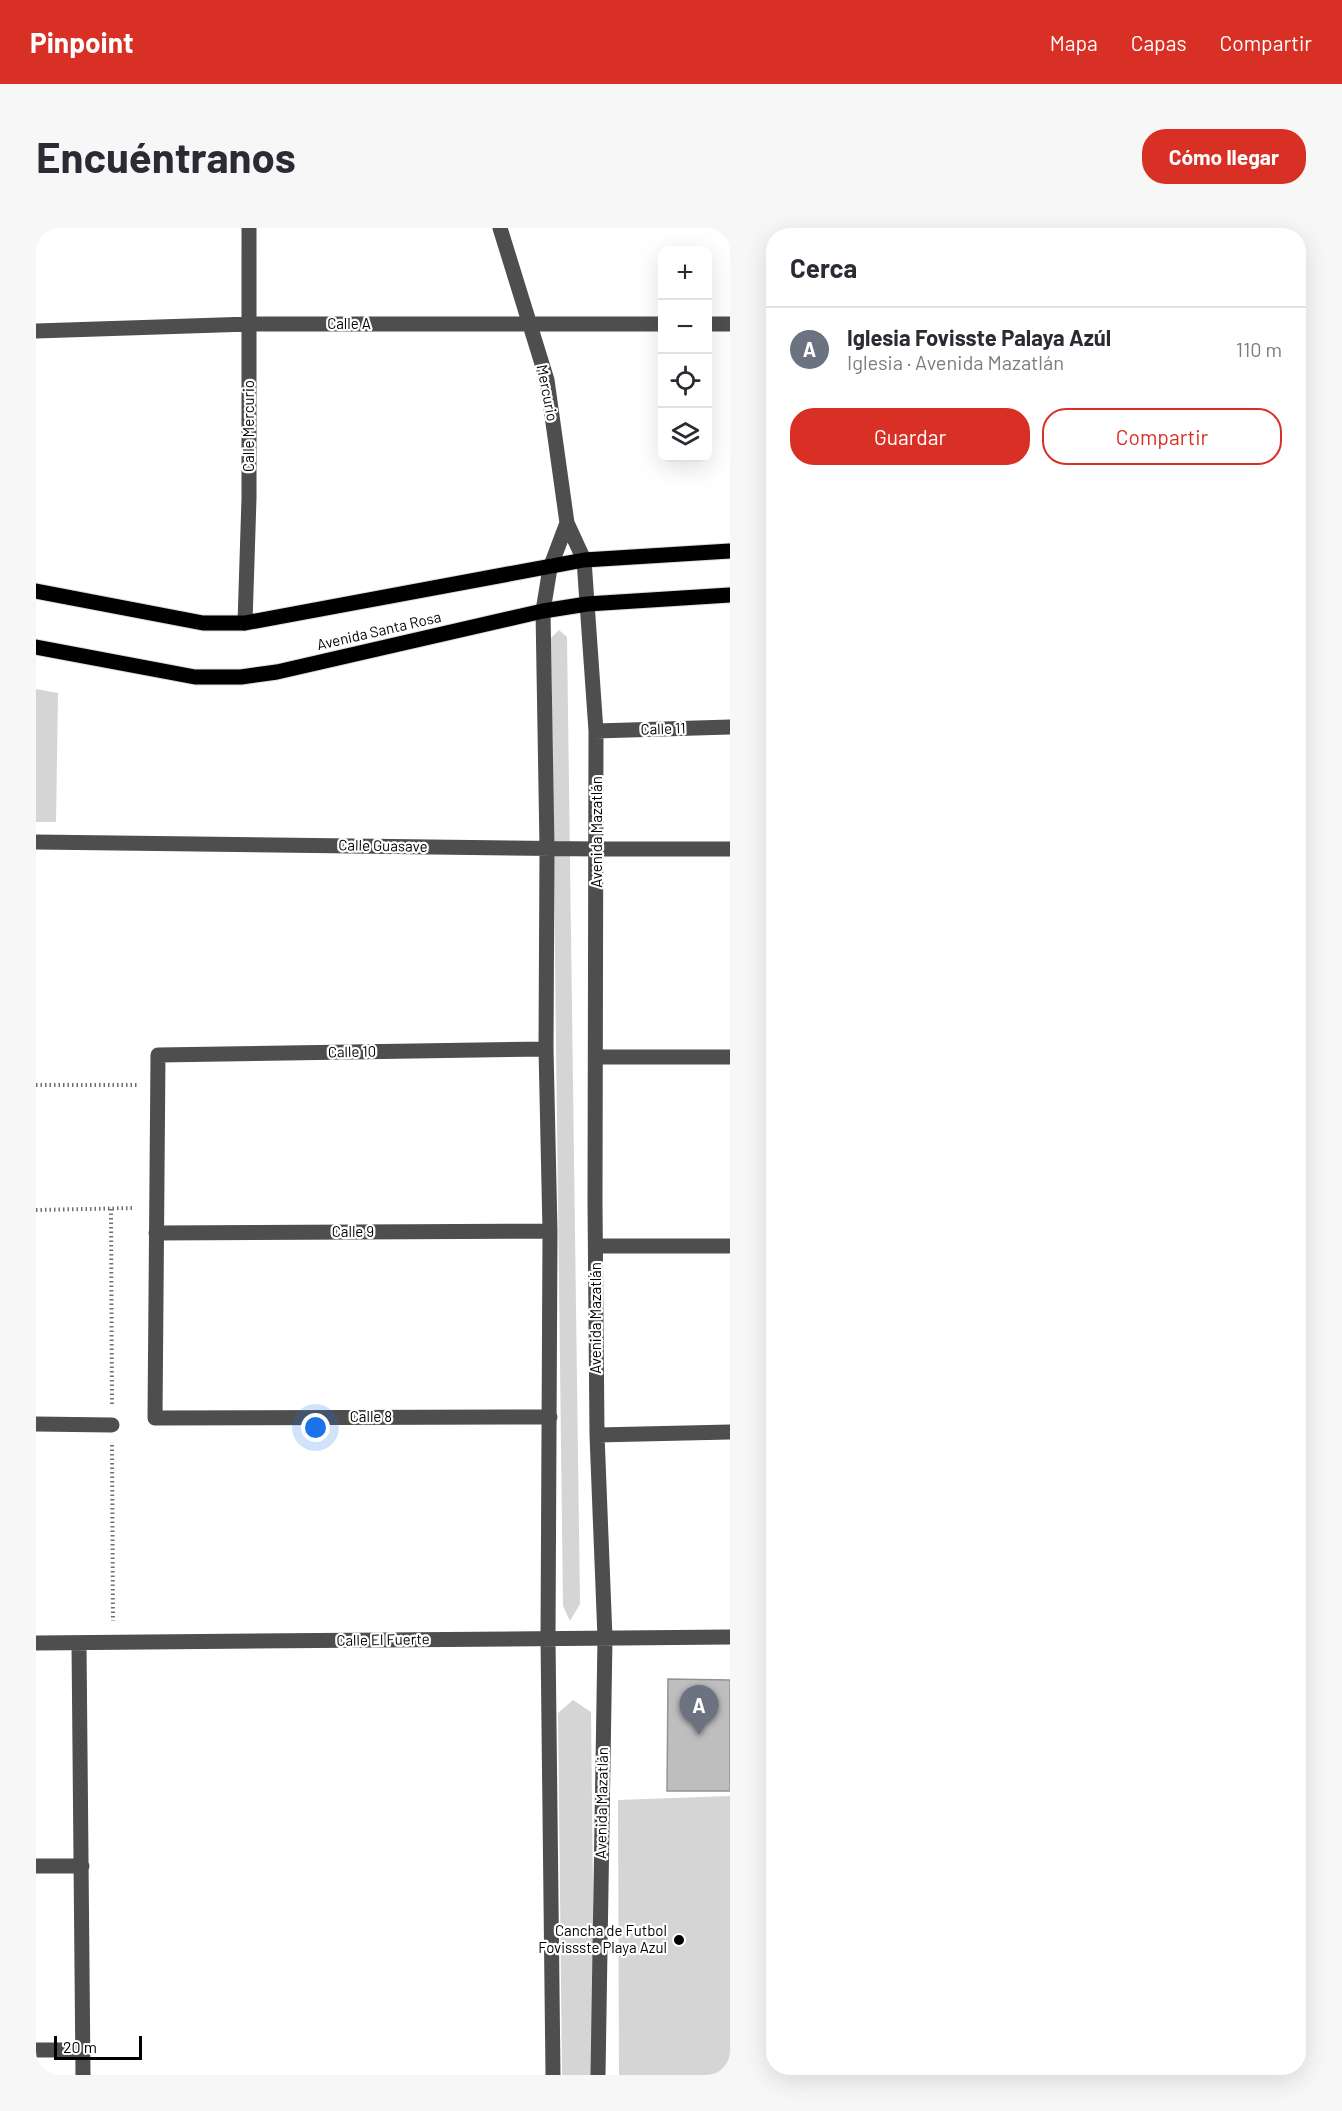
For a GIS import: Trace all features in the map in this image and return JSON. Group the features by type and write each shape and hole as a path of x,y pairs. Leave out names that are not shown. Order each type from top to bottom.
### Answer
{"main road":[{"name":"Avenida Santa Rosa","path":"36,591 203,623 245,623 584,560 730,551"},
{"name":"Avenida Santa Rosa","path":"36,647 195,677 241,677 277,672 543,611 587,604 730,595"}],"street":[{"name":"Calle Mercurio","path":"245,623 249,498 249,228"},
{"name":"Mercurio","path":"500,228 546,380 567,524 584,560"},
{"name":"Calle A","path":"36,331 250,324 658,324"},
{"path":"712,324 730,324"},
{"path":"553,2075 548,1638 550,1231 546,1048 547,848 543,611 550,568 567,524"},
{"name":"Avenida Mazatlán","path":"584,560 596,731 597,1435 605,1638 598,2075"},
{"name":"Calle 11","path":"596,731 730,727"},
{"name":"Calle Guasave","path":"36,842 730,849"},
{"name":"Calle 10","path":"158,1085 158,1055 546,1048"},
{"path":"596,1056 730,1058"},
{"path":"156,1233 158,1085"},
{"name":"Calle 9","path":"156,1233 550,1231"},
{"name":"Calle 8","path":"156,1233 155,1418 550,1417"},
{"path":"596,1246 730,1246"},
{"path":"36,1424 112,1425"},
{"path":"597,1435 730,1432"},
{"name":"Calle El Fuerte","path":"36,1643 730,1637"},
{"path":"79,1643 83,2075"},
{"path":"36,1866 82,1866"},
{"path":"36,2050 83,2050"}],"path":[{"path":"36,1085 158,1085"},
{"path":"36,1210 157,1208"}],"shaded area":[{"path":"559,630 567,637 580,1604 570,1621 563,1606 551,638"},
{"path":"36,689 58,693 56,822 36,822"},
{"path":"573,1700 591,1712 595,2075 562,2075 558,1713"},
{"name":"Cancha de Futbol Fovissste Playa Azul","path":"730,1796 730,2075 619,2075 618,1800"}],"building":[{"path":"668,1679 730,1680 730,1791 667,1791"}],"place":[{"name":"Iglesia Fovisste Palaya Azúl","path":"699,1735"},
{"name":"Cancha de Futbol Fovissste Playa Azul","path":"679,1940"}]}
